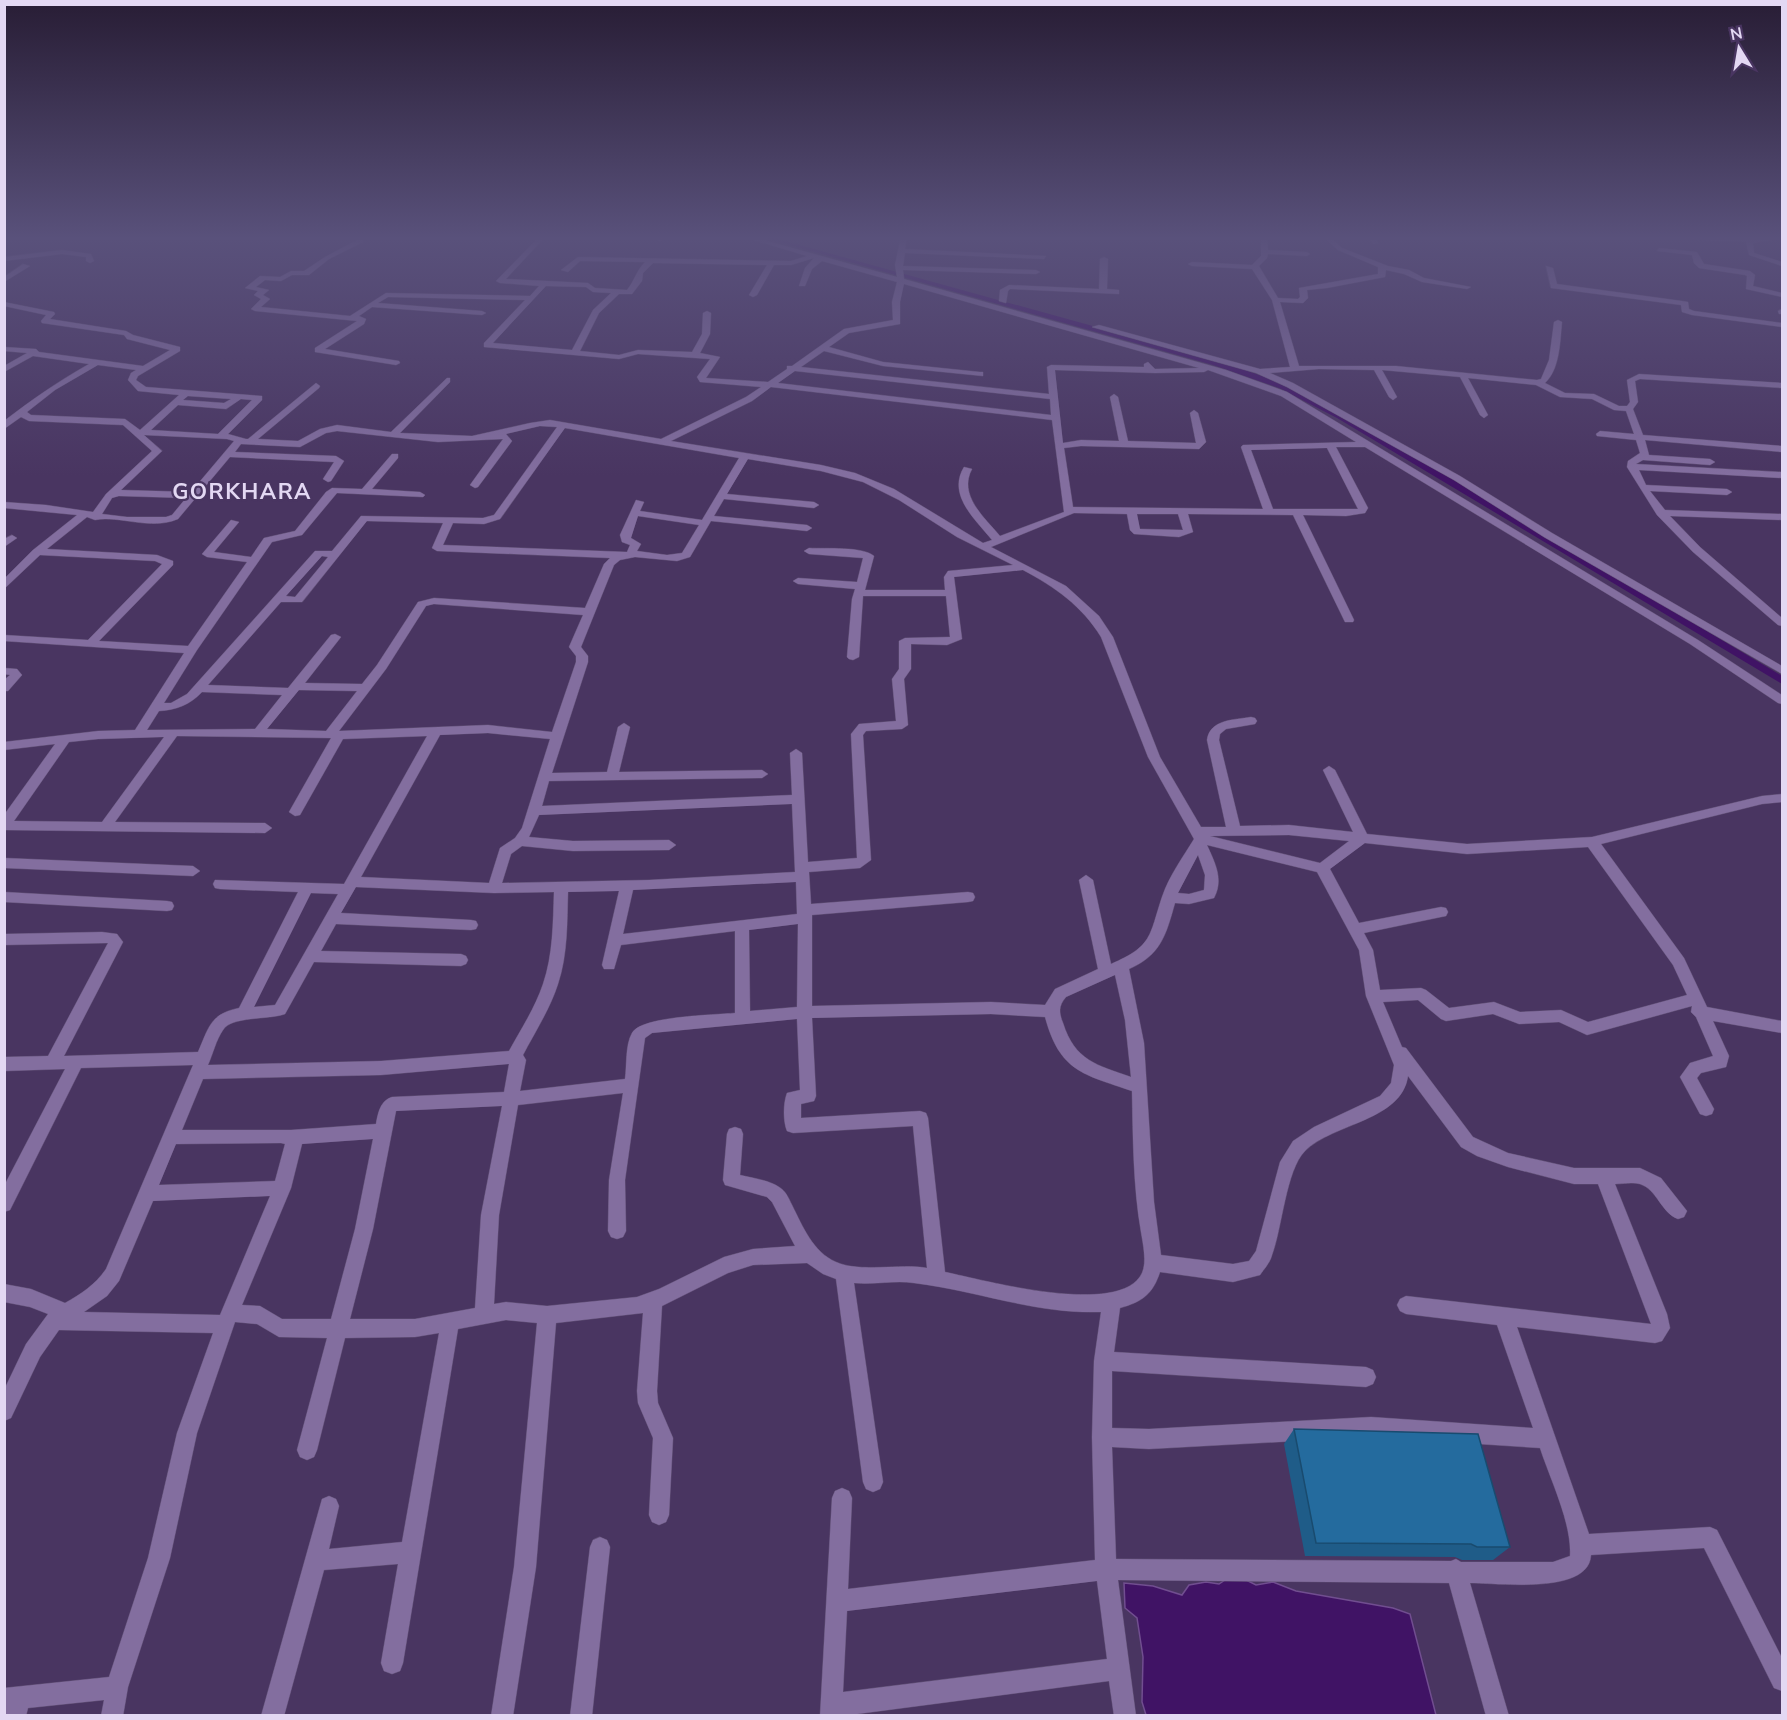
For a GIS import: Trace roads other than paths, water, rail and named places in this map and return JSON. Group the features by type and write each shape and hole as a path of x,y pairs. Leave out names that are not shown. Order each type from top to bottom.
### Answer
{"street":[{"path":"48,316 45,320 47,322 126,333 130,337 177,349 131,377 141,389 255,397 258,401 225,431 222,435 225,437"},
{"path":"343,316 363,320 318,350 396,363"},
{"path":"514,316 487,345 619,357 638,352 716,357 701,377 703,380 1056,418"},
{"path":"574,354 594,316"},
{"path":"695,355 706,334 707,316"},
{"path":"662,442 749,399 770,386 790,368 852,329 897,322 897,316"},
{"path":"1035,316 1146,351 1225,372 1284,394 1694,642 1782,700"},
{"path":"1058,316 1254,371 1290,385 1448,473 1548,535 1782,671"},
{"path":"1281,316 1295,368"},
{"path":"1716,316 1782,325"},
{"path":"1538,383 1544,381 1549,373 1556,350 1558,322"},
{"path":"823,348 883,364 980,374"},
{"path":"4,349 34,350 35,354"},
{"path":"1146,351 1149,370"},
{"path":"4,370 35,354 144,369"},
{"path":"4,426 52,388 98,362"},
{"path":"1376,367 1393,397"},
{"path":"1225,372 1376,367 1462,374 1538,383 1563,395 1594,398 1617,408 1629,409"},
{"path":"790,368 1054,397"},
{"path":"1070,510 1059,446 1051,368 1195,372 1209,368"},
{"path":"1462,374 1484,415"},
{"path":"1629,409 1634,402 1631,380 1639,376 1782,385"},
{"path":"394,434 447,380"},
{"path":"4,505 46,508 90,516 168,520 176,517 227,454 316,386"},
{"path":"186,393 143,432 300,444 323,431 337,428 454,439 506,437 508,441 475,485"},
{"path":"176,402 226,406 240,396"},
{"path":"1114,397 1124,444"},
{"path":"1629,409 1641,438 1643,457"},
{"path":"4,586 37,552 90,516 157,451 125,422 29,418 20,412"},
{"path":"1059,446 1124,444 1199,446 1202,442 1194,413"},
{"path":"264,442 296,415"},
{"path":"490,436 537,423 564,425 848,474 869,480 1025,567 1083,604 1098,619 1154,757 1199,838 1213,877 1214,886 1209,894 1201,897 1169,897"},
{"path":"154,708 183,702 200,688 319,553 334,554 364,518 484,521 497,517 564,425"},
{"path":"1600,434 1782,449"},
{"path":"1269,512 1246,447 1367,444"},
{"path":"984,546 1063,518 1070,510 1297,513 1362,511 1363,508 1331,446"},
{"path":"139,733 191,650 268,540 298,533 343,479 327,479 338,465 339,461 336,459 227,454"},
{"path":"365,491 395,456"},
{"path":"450,519 436,548 680,558 692,548 745,456"},
{"path":"1731,464 1643,457 1631,463 1660,513 1782,623"},
{"path":"1632,467 1782,475"},
{"path":"967,469 963,473 962,490 998,541"},
{"path":"1644,488 1727,492"},
{"path":"335,490 420,495"},
{"path":"109,496 124,493 193,495"},
{"path":"721,496 814,505"},
{"path":"494,888 505,851 520,841 528,829 582,662 582,656 575,647 609,564 614,558 626,555 636,544 626,540 625,535 639,502"},
{"path":"1131,510 1135,530 1138,532 1179,534 1188,532 1182,511"},
{"path":"634,513 807,528"},
{"path":"1297,513 1349,620"},
{"path":"1660,513 1782,517"},
{"path":"234,522 207,554 253,560"},
{"path":"809,550 867,555 869,559 857,599 853,657"},
{"path":"37,552 157,558 169,563 90,644"},
{"path":"220,884 494,888 627,886 802,872 860,863 864,860 857,734 863,727 902,725 898,679 905,664 903,644 905,641 912,640 954,641 956,639 949,577 952,573 1025,567"},
{"path":"798,582 861,590 950,593"},
{"path":"295,812 334,735 382,667 417,608 429,602 591,612"},
{"path":"259,732 335,637"},
{"path":"4,638 191,650"},
{"path":"4,671 13,671 16,675 4,688"},
{"path":"200,688 365,688"},
{"path":"1234,831 1213,740 1214,733 1222,726 1251,721"},
{"path":"612,776 624,727"},
{"path":"4,746 139,733 259,732 334,735 488,729 557,736"},
{"path":"4,1411 39,1343 61,1317 107,1286 149,1193 200,1065 222,1018 270,1014 280,1010 436,731"},
{"path":"105,827 173,733"},
{"path":"5,826 65,739"},
{"path":"796,753 804,914 804,1012 808,1096 793,1098 793,1126 920,1118 937,1278"},
{"path":"1329,770 1362,838"},
{"path":"544,777 762,774"},
{"path":"1199,838 1234,831 1316,831 1467,849 1592,842 1761,800 1782,798"},
{"path":"534,811 798,799"},
{"path":"5,826 266,828"},
{"path":"1152,1262 1233,1273 1254,1269 1264,1254 1288,1162 1299,1146 1320,1132 1386,1101 1399,1085 1402,1065 1373,996 1366,950 1322,868 1199,838"},
{"path":"1138,1086 1080,1065 1069,1058 1062,1047 1051,1011 1054,999 1062,990 1114,970 1145,953 1154,944 1169,897 1199,838"},
{"path":"1322,868 1362,838"},
{"path":"520,841 573,846 669,845"},
{"path":"1592,842 1679,962 1721,1056 1720,1062 1696,1068 1690,1072 1688,1077 1706,1109"},
{"path":"4,864 193,871"},
{"path":"735,1134 730,1178 772,1191 778,1196 791,1227 811,1254 819,1263 844,1274 886,1273 937,1278 1017,1297 1085,1304 1112,1303 1135,1294 1149,1280 1152,1262 1145,1204 1133,1021 1114,970 1086,880"},
{"path":"609,965 627,886"},
{"path":"243,1015 307,887"},
{"path":"514,1058 552,981 559,940 561,887"},
{"path":"4,897 167,906"},
{"path":"615,940 742,925 804,914 968,897"},
{"path":"1355,928 1441,912"},
{"path":"330,918 471,925"},
{"path":"742,925 743,1018"},
{"path":"6,942 102,938 112,938 116,942 52,1063"},
{"path":"309,956 461,960"},
{"path":"1373,996 1420,994 1446,1015 1494,1008 1519,1018 1561,1016 1587,1029 1698,1006 1782,1027"},
{"path":"617,1231 617,1180 638,1036 643,1030 804,1012 991,1008 1051,1011"},
{"path":"1393,1044 1467,1142 1483,1151 1574,1176 1640,1176 1655,1184 1678,1212"},
{"path":"4,1064 76,1062 381,1068 514,1058 518,1060 490,1215 484,1314"},
{"path":"4,1204 76,1062"},
{"path":"307,1450 364,1229 387,1111 392,1104 511,1099 632,1085"},
{"path":"171,1137 291,1137 383,1131"},
{"path":"112,1716 117,1687 159,1558 187,1433 228,1318 282,1188 294,1141 291,1137"},
{"path":"1406,1305 1655,1334 1661,1328 1604,1176"},
{"path":"149,1193 282,1188"},
{"path":"4,1293 31,1298 61,1317 228,1318 260,1315 279,1328 415,1328 450,1323 484,1314 529,1312 547,1316 637,1306 724,1266 753,1257 811,1254"},
{"path":"844,1274 873,1482"},
{"path":"653,1300 647,1391 648,1403 663,1438 659,1515"},
{"path":"1112,1303 1103,1361 1102,1437 1106,1569 1125,1716"},
{"path":"502,1716 525,1567 547,1316"},
{"path":"837,1601 1106,1569 1456,1570 1553,1573 1569,1569 1580,1561 1581,1545 1504,1317"},
{"path":"392,1663 450,1323"},
{"path":"1103,1361 1366,1377"},
{"path":"1102,1437 1149,1439 1371,1427 1547,1439"},
{"path":"842,1498 832,1710 1119,1668"},
{"path":"272,1716 318,1556 329,1506"},
{"path":"1581,1545 1710,1537 1782,1680"},
{"path":"581,1716 600,1547"},
{"path":"318,1556 324,1560 411,1552"},
{"path":"1456,1570 1498,1716"},
{"path":"13,1704 117,1687"}],"waterway":[{"path":"1049,316 1216,363 1282,386 1340,416 1782,681"}],"district":[{"name":"GORKHARA","path":"242,491"}]}
